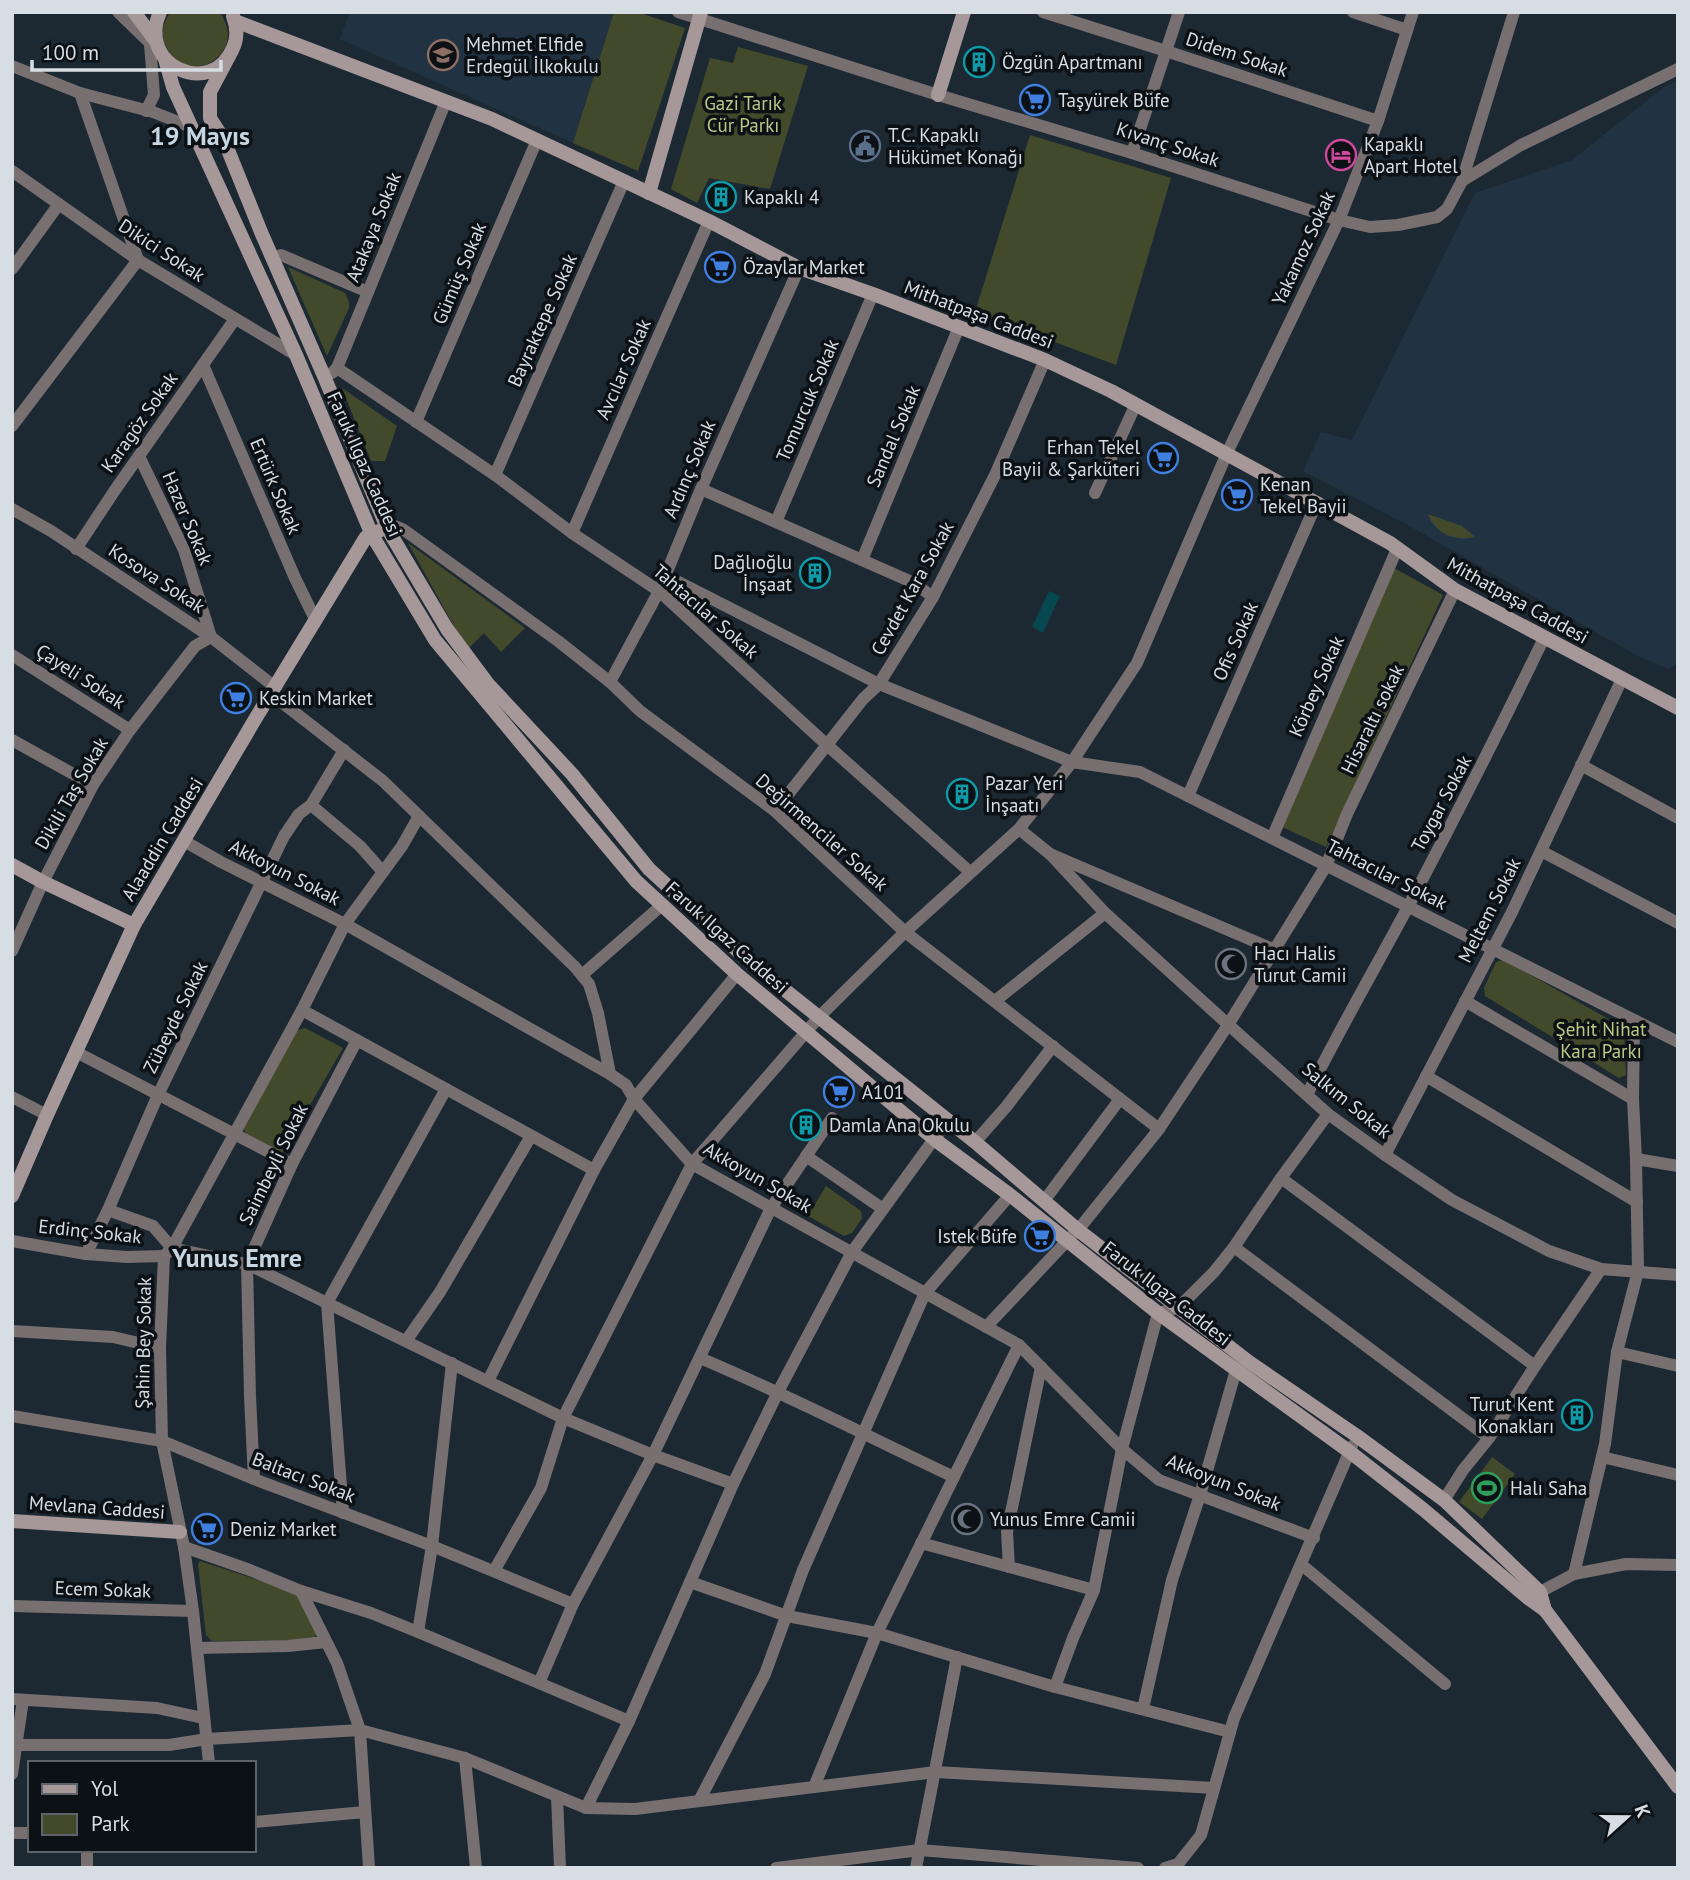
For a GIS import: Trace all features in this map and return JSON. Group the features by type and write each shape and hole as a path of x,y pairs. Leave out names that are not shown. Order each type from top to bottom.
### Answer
{"street":[{"path":"118,12 174,67 186,72 198,74 210,71 221,65 229,56"},
{"path":"134,12 157,48"},
{"path":"146,111 154,95 157,48 155,26 160,12"},
{"name":"Kıvanç Sokak","path":"678,12 700,16 1339,220 1370,227 1437,218 1447,209 1462,181 1514,12"},
{"path":"939,94 964,12"},
{"name":"Didem Sokak","path":"1043,12 1378,121"},
{"path":"1132,153 1179,12"},
{"path":"1353,12 1408,30"},
{"name":"Yakamoz Sokak","path":"494,1572 541,1488 563,1418 692,1164 819,1017 905,932 1019,828 1072,762 1137,663 1227,453 1339,220 1378,121 1413,12"},
{"name":"Faruk Ilgaz Caddesi","path":"234,16 237,33 235,45 210,92 211,118 224,140 273,258 330,372 387,528 447,629 488,684 572,774 649,869 750,962 975,1142 1044,1201 1073,1235 1158,1313 1350,1452 1545,1610 1678,1787"},
{"name":"Mithatpaşa Caddesi","path":"234,16 492,119 709,221 799,268 1045,360 1136,404 1317,502 1390,543 1455,590 1678,708"},
{"path":"649,193 700,16"},
{"name":"Faruk Ilgaz Caddesi","path":"157,48 296,355 372,535 435,640 636,881 737,974 934,1139 1010,1195 1178,1308 1249,1362 1444,1500 1540,1592 1545,1610"},
{"path":"12,66 80,93 146,111 191,127"},
{"path":"1462,181 1521,145 1678,69"},
{"path":"12,426 16,410 138,260 80,93"},
{"name":"Atakaya Sokak","path":"330,372 368,292 446,101"},
{"name":"Gümüş Sokak","path":"416,422 537,140"},
{"name":"Dikici Sokak","path":"12,171 138,260 296,355"},
{"name":"Bayraktepe Sokak","path":"495,475 624,181"},
{"path":"12,269 59,204"},
{"name":"Avcılar Sokak","path":"572,533 709,221"},
{"path":"273,258 281,255 368,292"},
{"name":"Ardınç Sokak","path":"610,682 659,591 799,268"},
{"name":"Tomurcuk Sokak","path":"776,522 873,294"},
{"name":"Karagöz Sokak","path":"76,549 235,319"},
{"name":"Sandal Sokak","path":"862,560 959,327"},
{"name":"Cevdet Kara Sokak","path":"775,811 863,699 879,684 933,597 996,473 1045,360"},
{"name":"Ertürk Sokak","path":"203,365 316,621"},
{"name":"Tahtacılar Sokak","path":"330,372 416,422 659,591 971,872"},
{"path":"1095,494 1136,404"},
{"name":"Hazer Sokak","path":"139,456 184,550 211,636"},
{"path":"701,489 914,583 933,597"},
{"name":"Ofis Sokak","path":"1188,796 1317,502"},
{"name":"Kosova Sokak","path":"12,509 51,531 211,636 383,781 582,975"},
{"name":"Değirmenciler Sokak","path":"387,528 395,526 404,530 558,641 610,682 640,711 775,811 905,932 1159,1129"},
{"name":"Alaaddin Caddesi","path":"12,1196 134,925 366,537 387,528"},
{"name":"Körbey Sokak","path":"1272,838 1397,549"},
{"name":"Tahtacılar Sokak","path":"665,575 879,684 1072,762 1140,772 1678,1042"},
{"name":"Hisaraltı sokak","path":"986,1327 1073,1235 1159,1129 1228,1025 1326,866 1347,814 1455,590"},
{"name":"Dikili Taş Sokak","path":"12,951 43,882 93,785 130,730 195,646 211,636"},
{"name":"Toygar Sokak","path":"1307,1095 1486,759 1544,638"},
{"name":"Çayeli Sokak","path":"12,655 130,730"},
{"name":"Meltem Sokak","path":"1385,1155 1541,851 1622,679"},
{"path":"12,740 93,785"},
{"name":"Zübeyde Sokak","path":"86,1254 158,1095 284,836 299,814 311,805 344,750"},
{"path":"1581,765 1678,818"},
{"path":"311,805 360,846 383,872"},
{"name":"Şahin Bey Sokak","path":"209,1761 184,1547 162,1441 160,1348 168,1252 302,1010 345,924 402,846 419,816"},
{"path":"1019,828 1050,854 1275,950"},
{"name":"Akkoyun Sokak","path":"184,841 345,924 610,1074 626,1085 634,1099 692,1164 1018,1345 1122,1449 1159,1480 1314,1538"},
{"path":"1541,851 1678,923"},
{"name":"Salkım Sokak","path":"1050,854 1105,913 1328,1114 1452,1200 1549,1251 1601,1269 1678,1275"},
{"path":"12,865 134,925"},
{"path":"610,1074 598,1013 589,984 582,975 662,905"},
{"path":"995,1001 1105,913"},
{"path":"488,1381 594,1170 634,1099 737,974"},
{"path":"1465,1001 1633,1099"},
{"path":"302,1010 594,1170"},
{"path":"1574,1574 1602,1457 1617,1352 1638,1271 1633,1099 1634,1020"},
{"name":"Saimbeyli Sokak","path":"254,1479 247,1264 292,1164 357,1040"},
{"path":"975,1142 1006,1108 1053,1046"},
{"path":"76,1052 292,1164"},
{"path":"1426,1076 1637,1202"},
{"path":"343,1513 327,1303 446,1089"},
{"path":"12,1097 47,1115"},
{"path":"1044,1201 1120,1099"},
{"path":"1055,1687 1094,1590 1122,1449 1158,1313 1178,1308 1214,1272 1328,1114"},
{"path":"539,1683 573,1604 653,1455 771,1208 832,1118"},
{"path":"586,1808 629,1721 733,1484 778,1392 852,1252 949,1121"},
{"path":"406,1341 440,1292 531,1136"},
{"path":"806,1156 883,1209"},
{"path":"1636,1159 1678,1166"},
{"path":"1281,1178 1535,1366"},
{"path":"699,1801 765,1674 803,1570 925,1293 1010,1195"},
{"path":"107,1210 153,1226 168,1252"},
{"name":"Erdinç Sokak","path":"12,1241 86,1254 127,1257 168,1252 247,1264 563,1418 733,1484"},
{"path":"1234,1247 1489,1438"},
{"path":"1444,1500 1463,1470 1489,1438 1601,1269"},
{"path":"12,1331 113,1337 160,1348"},
{"path":"814,1787 877,1633 1018,1345"},
{"path":"1617,1352 1678,1366"},
{"path":"699,1357 954,1477"},
{"path":"418,1632 432,1546 452,1363"},
{"path":"1009,1567 1007,1532 1041,1367"},
{"path":"1143,1709 1172,1580 1236,1370"},
{"name":"Baltacı Sokak","path":"12,1416 162,1441 573,1604"},
{"path":"1165,1868 1178,1864 1201,1835 1234,1718 1357,1436"},
{"path":"1602,1457 1678,1475"},
{"name":"Mevlana Caddesi","path":"12,1521 180,1532"},
{"path":"921,1543 1094,1590"},
{"path":"184,1547 302,1591 371,1613 629,1721"},
{"path":"1540,1592 1574,1574 1626,1564 1678,1565"},
{"path":"1302,1565 1445,1684"},
{"path":"690,1582 787,1616 877,1633 1055,1687 1230,1732"},
{"path":"302,1591 337,1663 360,1730 369,1868"},
{"name":"Ecem Sokak","path":"12,1606 193,1611"},
{"path":"197,1648 288,1646 326,1642"},
{"path":"916,1868 957,1657"},
{"path":"12,1774 17,1745 17,1699 157,1708 203,1718"},
{"path":"17,1745 169,1745 207,1739 360,1730 465,1758 586,1808 635,1809 936,1772 1214,1788"},
{"path":"465,1758 476,1868"},
{"path":"558,1797 560,1868"},
{"path":"256,1822 365,1812"},
{"path":"776,1868 920,1850 1138,1868"}],"shaded area":[{"path":"350,12 614,12 573,143 340,39"},
{"path":"1678,81 1678,663 1668,669 1638,656 1406,524 1303,471 1321,432 1352,440 1475,193 1572,160 1664,87"},
{"path":"1049,591 1060,596 1043,633 1032,627"}],"green space":[{"path":"170,12 220,12 228,33 227,42 218,57 203,66 194,67 177,61 165,44 163,34"},
{"path":"614,12 637,12 685,28 638,171 573,143"},
{"name":"Gazi Tarık Cür Parkı","path":"738,47 808,66 770,189 709,178 697,203 671,189 710,58 733,63"},
{"path":"1030,135 1171,178 1116,365 975,312"},
{"path":"288,267 345,293 349,302 349,308 327,356"},
{"path":"342,388 397,426 385,461 371,461"},
{"path":"1428,514 1462,526 1475,537 1447,535 1436,527"},
{"path":"408,543 525,628 501,652 484,633 467,650"},
{"path":"1394,568 1443,595 1326,847 1282,827"},
{"name":"Şehit Nihat Kara Parkı","path":"1504,960 1619,1025 1624,1033 1626,1075 1619,1078 1485,996 1484,988 1496,962"},
{"path":"305,1028 343,1048 281,1155 246,1135 244,1129 297,1030"},
{"path":"826,1186 861,1211 862,1218 852,1233 844,1236 808,1216"},
{"name":"Halı Saha","path":"1492,1457 1515,1474 1482,1519 1459,1502"},
{"path":"200,1561 298,1593 317,1633 313,1640 212,1641 206,1635 198,1564"}],"place":[{"name":"Mehmet Elfide Erdegül İlkokulu","path":"443,55"},
{"name":"Özgün Apartmanı","path":"979,62"},
{"name":"Taşyürek Büfe","path":"1035,100"},
{"name":"T.C. Kapaklı Hükümet Konağı","path":"865,146"},
{"name":"Kapaklı Apart Hotel","path":"1341,155"},
{"name":"Kapaklı 4","path":"721,197"},
{"name":"Özaylar Market","path":"720,267"},
{"name":"Erhan Tekel Bayii & Şarküteri","path":"1163,458"},
{"name":"Kenan Tekel Bayii","path":"1237,495"},
{"name":"Dağlıoğlu İnşaat","path":"815,573"},
{"name":"Keskin Market","path":"236,698"},
{"name":"Pazar Yeri İnşaatı","path":"962,794"},
{"name":"Hacı Halis Turut Camii","path":"1231,964"},
{"name":"A101","path":"839,1092"},
{"name":"Damla Ana Okulu","path":"806,1125"},
{"name":"Istek Büfe","path":"1040,1236"},
{"name":"Turut Kent Konakları","path":"1577,1415"},
{"name":"Halı Saha","path":"1487,1488"},
{"name":"Yunus Emre Camii","path":"967,1519"},
{"name":"Deniz Market","path":"207,1529"}],"district":[{"name":"19 Mayıs","path":"200,135"},
{"name":"Yunus Emre","path":"237,1257"}]}
